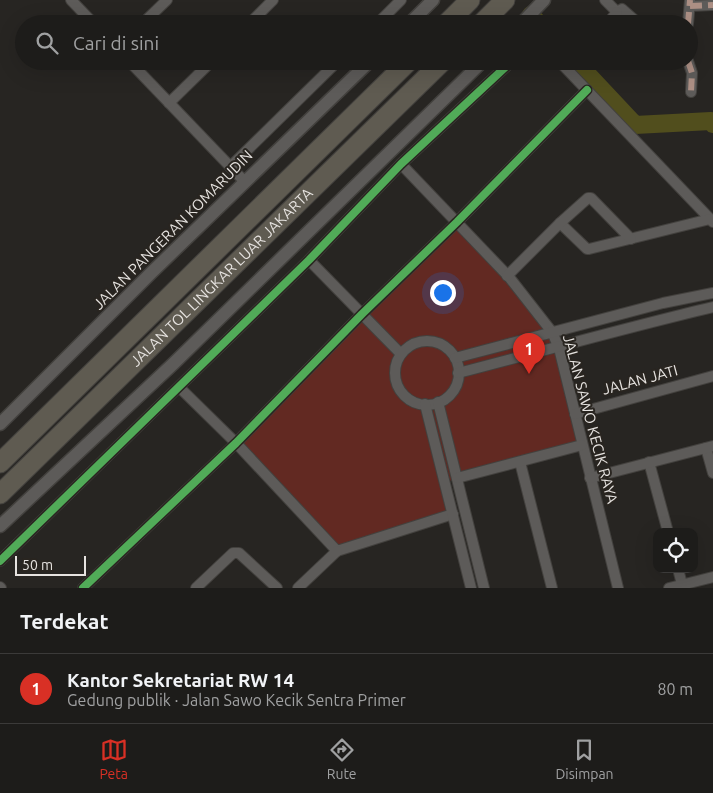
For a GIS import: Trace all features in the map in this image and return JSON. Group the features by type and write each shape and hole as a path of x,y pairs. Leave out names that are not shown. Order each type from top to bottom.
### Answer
{"highway":[{"path":"455,15 470,0"},
{"path":"490,15 505,0"},
{"name":"JALAN TOL LINGKAR LUAR JAKARTA","path":"0,463 399,70"},
{"name":"JALAN TOL LINGKAR LUAR JAKARTA","path":"0,494 434,70"}],"street":[{"path":"71,0 85,15"},
{"path":"151,15 167,0"},
{"path":"258,15 273,0"},
{"path":"386,15 401,0"},
{"path":"418,15 433,0"},
{"path":"530,15 544,0"},
{"path":"605,0 617,12"},
{"path":"690,3 713,5"},
{"path":"614,15 622,9 629,15"},
{"path":"138,70 245,182"},
{"path":"169,103 203,70"},
{"path":"230,167 329,70"},
{"name":"JALAN PANGERAN KOMARUDIN","path":"0,424 361,70"},
{"path":"0,526 173,364 474,70"},
{"path":"0,561 180,388 309,260 401,164 502,70"},
{"path":"568,70 712,220"},
{"path":"691,70 691,92"},
{"path":"83,588 236,443 362,314 457,222 587,90"},
{"name":"JALAN SAWO KECIK RAYA","path":"401,164 507,276 552,332 559,348 618,588"},
{"path":"507,276 586,199 590,198 631,239"},
{"path":"560,223 587,249 712,220"},
{"path":"309,260 401,354"},
{"path":"455,358 663,303 713,292"},
{"path":"663,303 667,318"},
{"path":"458,373 713,307"},
{"path":"426,341 433,341 446,347 455,358 458,373 453,391 438,402 425,404 412,401 399,388 395,370 401,354 412,344 426,341"},
{"path":"709,377 713,387"},
{"name":"JALAN JATI","path":"575,414 709,377"},
{"path":"180,388 236,443 337,551"},
{"path":"425,404 470,584 483,583 438,402"},
{"path":"457,478 582,445"},
{"path":"590,478 710,447 713,473"},
{"path":"520,462 552,588"},
{"path":"649,462 667,528"},
{"path":"298,588 337,551 453,514"},
{"path":"196,588 233,553 237,552 277,588"},
{"path":"679,573 682,586"},
{"path":"669,588 713,576"}],"shaded area":[{"path":"457,222 552,332 582,445 445,482 453,514 337,551 236,443"}],"waterway":[{"path":"583,70 635,125 711,121 713,124"}],"marked path":[{"path":"689,15 690,0"},
{"path":"690,6 713,5"},
{"path":"691,70 691,92"}],"cycle path":[{"path":"0,561 309,260 401,164 502,70"},
{"path":"83,588 236,443 362,314 457,222 587,90"}],"place":[{"name":"Kantor Sekretariat RW 14","path":"529,374"}]}
